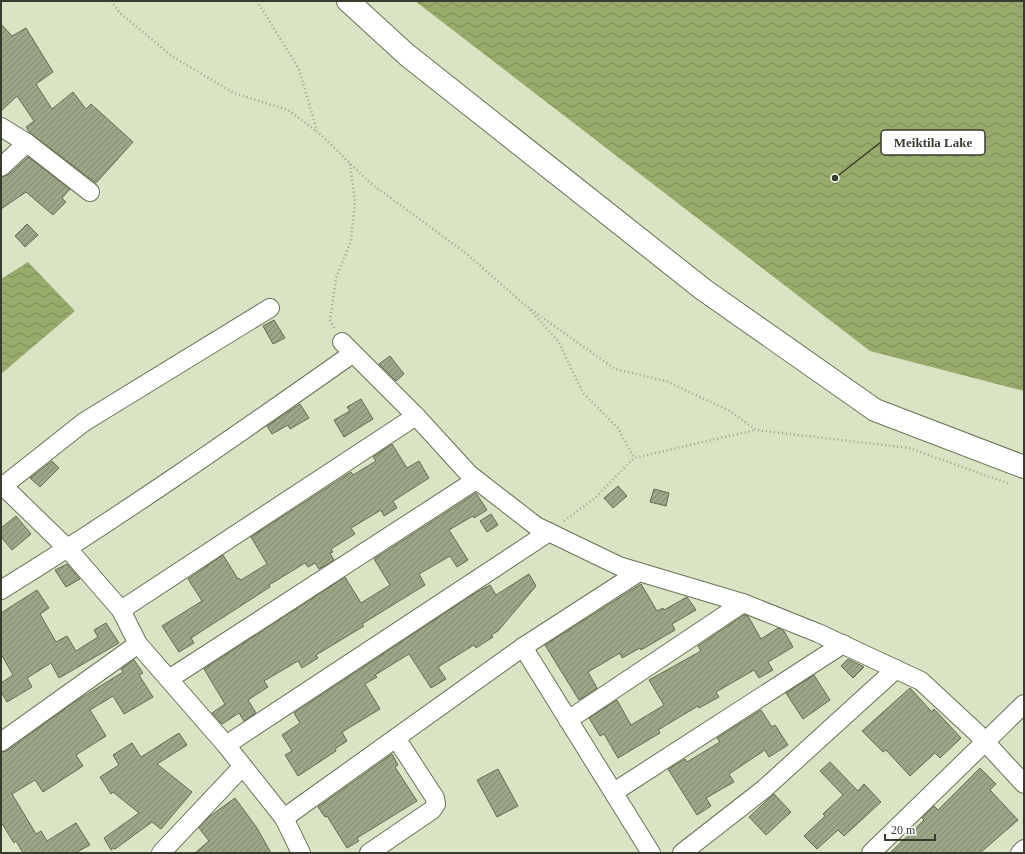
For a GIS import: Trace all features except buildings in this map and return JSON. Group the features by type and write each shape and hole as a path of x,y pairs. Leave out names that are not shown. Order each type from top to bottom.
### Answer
{"main road":[{"path":"348,1 407,55 704,290 875,410 1018,476"}],"street":[{"path":"1,127 27,143 90,192"},
{"path":"1,167 27,143"},
{"path":"270,308 84,422 2,485 68,549 121,610 138,644 226,745 284,818 301,853"},
{"path":"1,590 68,549 195,464 347,348 416,416 469,474 536,526 619,566 743,603 843,644 921,681 986,743 1024,784"},
{"path":"121,610 416,416"},
{"path":"169,679 476,480"},
{"path":"226,745 549,532"},
{"path":"284,818 523,647 639,572"},
{"path":"568,720 743,603"},
{"path":"1,742 138,644"},
{"path":"614,792 843,644"},
{"path":"523,647 651,853"},
{"path":"682,853 764,789 896,670"},
{"path":"871,853 986,743 1024,704"},
{"path":"369,853 432,810 436,804 435,798 396,738"},
{"path":"161,853 242,767"},
{"path":"1020,853 1024,849"}],"path":[{"path":"111,1 120,13 173,57 234,93 288,110 317,131 369,182 467,254 526,306 558,340 583,392 618,428 634,458"},
{"path":"257,1 299,69 317,131"},
{"path":"347,348 330,320 336,278 351,241 355,201 350,163"},
{"path":"526,306 615,369 666,382 730,411 756,430"},
{"path":"549,532 595,498 634,458 756,430 909,448 1018,476"}],"water":[{"path":"415,1 1024,1 1024,391 870,351"},
{"path":"28,262 75,311 1,374 1,279"}],"place":[{"name":"Meiktila Lake","path":"835,178"}]}
